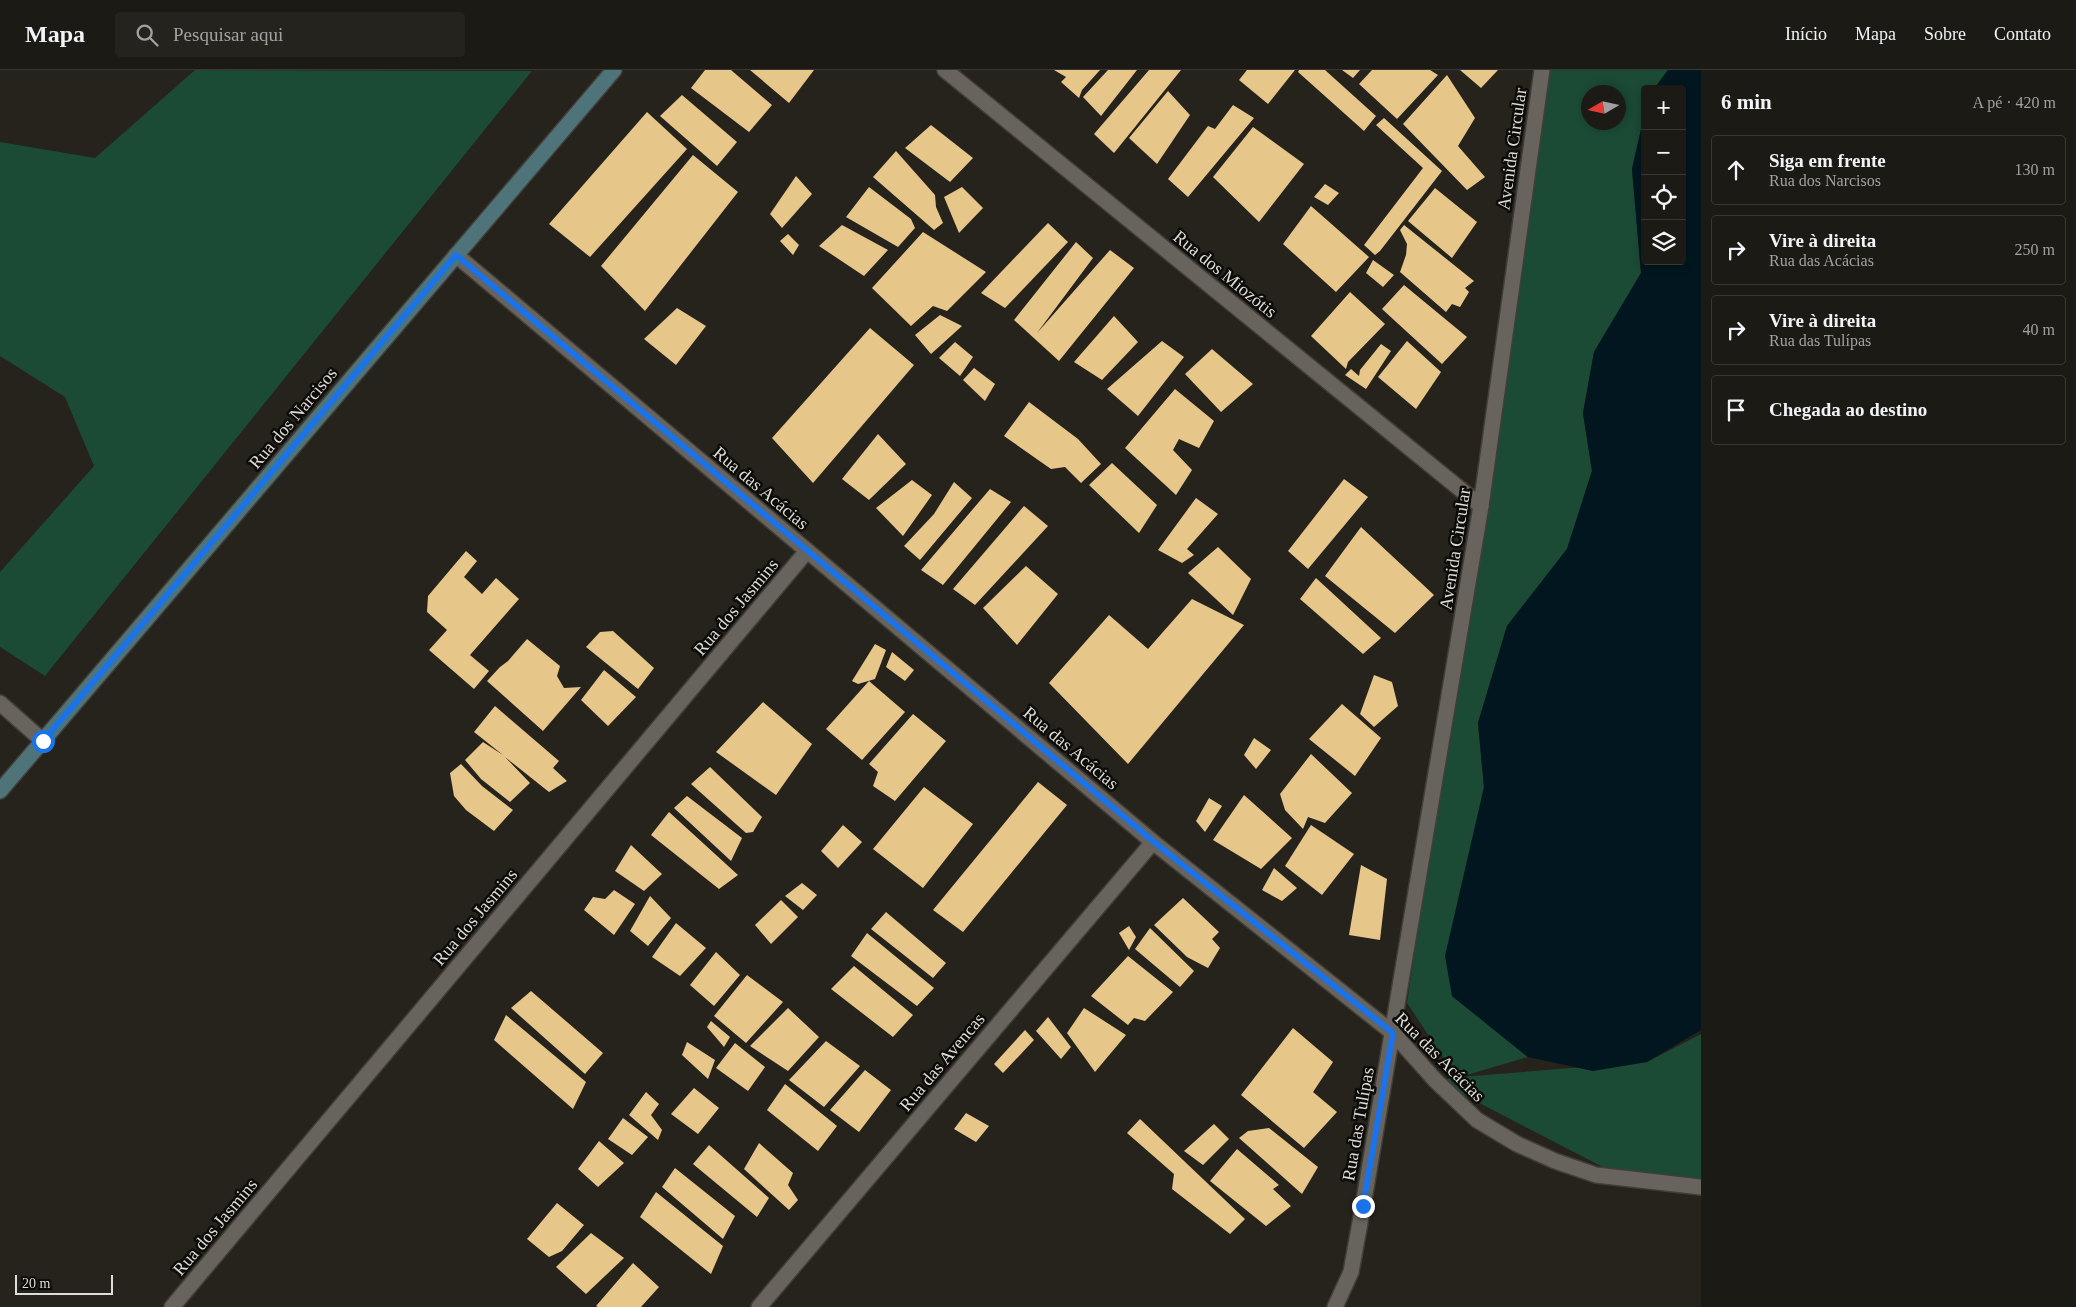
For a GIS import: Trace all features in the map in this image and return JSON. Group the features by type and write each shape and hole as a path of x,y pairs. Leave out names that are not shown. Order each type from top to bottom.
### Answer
{"street":[{"name":"Rua dos Narcisos","path":"0,791 614,70"},
{"name":"Rua dos Miozótis","path":"945,70 1481,506"},
{"name":"Avenida Circular","path":"1393,1033 1481,506 1542,70"},
{"name":"Rua das Acácias","path":"456,255 1154,842 1393,1033 1435,1080 1477,1120 1518,1144 1555,1161 1596,1174 1701,1187"},
{"name":"Rua dos Jasmins","path":"172,1307 807,551"},
{"path":"0,703 43,741"},
{"name":"Rua das Avencas","path":"760,1307 1154,842"},
{"name":"Rua das Tulípas","path":"1335,1307 1351,1272 1393,1033"}],"green space":[{"path":"195,70 532,71 45,676 0,647 0,572 94,466 65,397 0,356 0,142 95,158"},
{"path":"1547,70 1668,70 1657,85 1641,85 1641,130 1632,169 1641,273 1594,352 1583,413 1592,471 1567,549 1507,626 1478,723 1484,787 1452,996 1528,1057 1460,1077 1647,1062 1701,1034 1701,1178 1624,1178 1435,1080 1457,1078 1407,1003"}],"water":[{"path":"1668,70 1701,70 1701,1030 1647,1062 1593,1071 1528,1057 1452,996 1445,956 1484,787 1478,723 1507,626 1567,549 1592,471 1583,413 1594,352 1641,273 1632,169 1641,130 1641,265 1686,265 1686,85 1657,85"}],"building":[{"path":"705,70 731,70 772,105 749,132 691,88"},
{"path":"750,70 814,70 789,103"},
{"path":"1054,70 1100,70 1082,90 1079,98 1061,82 1066,77"},
{"path":"1108,70 1137,70 1101,116 1083,97"},
{"path":"1149,70 1181,70 1114,153 1094,134"},
{"path":"1247,70 1295,70 1268,104 1239,80"},
{"path":"1299,70 1325,70 1376,116 1364,131 1298,72"},
{"path":"1342,70 1360,70 1353,78"},
{"path":"1372,70 1430,70 1438,75 1397,119 1359,84"},
{"path":"1460,70 1498,70 1481,88"},
{"path":"1447,75 1475,118 1458,146 1485,177 1467,190 1403,124"},
{"path":"1168,91 1190,115 1157,164 1129,138"},
{"path":"682,95 737,142 717,166 660,116"},
{"path":"1233,105 1254,118 1188,197 1168,179 1208,126 1215,129"},
{"path":"647,112 687,149 590,257 549,224"},
{"path":"1384,118 1442,171 1375,255 1364,245 1423,168 1376,125"},
{"path":"931,125 973,158 950,182 905,148"},
{"path":"1253,127 1304,164 1259,222 1213,177"},
{"path":"896,151 935,195 936,207 943,223 934,230 873,177"},
{"path":"693,155 738,192 645,311 601,266"},
{"path":"796,176 812,194 782,228 770,214"},
{"path":"1325,184 1339,193 1328,205 1314,197"},
{"path":"869,187 911,219 915,228 898,247 846,217"},
{"path":"962,187 983,208 959,233 944,197"},
{"path":"1435,188 1477,222 1452,258 1408,221"},
{"path":"1311,206 1369,257 1336,292 1283,244"},
{"path":"1048,223 1068,242 1005,308 981,293"},
{"path":"842,225 888,250 864,276 819,246"},
{"path":"1404,225 1474,281 1465,288 1469,292 1460,307 1452,304 1446,312 1400,272 1406,255 1407,244 1400,230"},
{"path":"923,232 986,272 947,311 933,306 911,326 872,288"},
{"path":"788,234 799,245 793,255 780,241"},
{"path":"1076,242 1093,258 1037,333 1110,250 1134,268 1059,361 1014,320"},
{"path":"1373,260 1394,275 1383,287 1366,273"},
{"path":"1404,285 1467,337 1442,364 1382,309"},
{"path":"1350,292 1385,324 1348,362 1346,369 1311,336"},
{"path":"677,308 706,326 676,365 644,339"},
{"path":"940,315 962,326 931,354 915,335"},
{"path":"1114,316 1138,342 1102,380 1074,362"},
{"path":"870,328 914,365 813,483 772,438"},
{"path":"1162,341 1184,357 1138,416 1107,389"},
{"path":"1407,341 1441,372 1416,409 1378,377"},
{"path":"955,342 973,357 960,376 939,358"},
{"path":"1381,344 1391,351 1366,389 1345,375 1351,369 1359,376 1360,370"},
{"path":"1212,349 1253,384 1221,412 1185,374"},
{"path":"974,368 995,384 985,401 963,380"},
{"path":"1175,389 1214,421 1199,448 1179,439 1173,450 1192,470 1176,495 1125,448"},
{"path":"1029,402 1078,439 1101,464 1081,483 1065,467 1051,469 1004,436"},
{"path":"878,434 906,464 869,500 842,479"},
{"path":"1112,463 1157,505 1139,533 1089,485"},
{"path":"1344,479 1368,497 1308,569 1288,551"},
{"path":"912,480 932,495 903,536 876,508"},
{"path":"954,482 972,498 920,560 904,546 934,514"},
{"path":"990,489 1011,502 943,585 921,570"},
{"path":"1196,498 1218,514 1187,549 1194,555 1182,563 1158,550"},
{"path":"1024,506 1048,526 975,605 953,589"},
{"path":"1361,527 1434,595 1395,633 1325,576"},
{"path":"1218,547 1251,579 1233,615 1188,573"},
{"path":"466,551 477,561 464,577 482,594 496,578 519,599 470,655 489,671 474,689 429,650 447,630 427,612 428,596"},
{"path":"1026,566 1058,594 1017,645 983,608"},
{"path":"1316,578 1381,638 1363,654 1300,599"},
{"path":"1192,599 1244,625 1128,764 1049,683 1109,615 1148,649"},
{"path":"613,631 654,668 638,689 586,647 600,632"},
{"path":"527,639 560,666 557,676 564,688 581,687 543,731 487,681"},
{"path":"875,644 886,650 875,679 858,684 852,681"},
{"path":"892,652 914,670 905,681 886,667"},
{"path":"604,670 636,697 608,726 581,700"},
{"path":"1374,675 1392,682 1398,706 1374,727 1360,714"},
{"path":"869,681 905,712 862,760 826,729"},
{"path":"763,702 812,744 776,795 716,752"},
{"path":"1342,704 1381,738 1355,776 1309,739"},
{"path":"495,706 559,761 553,768 567,781 549,792 505,757 530,783 510,802 481,779 465,760 483,742 503,755 474,732"},
{"path":"913,714 946,741 895,801 873,786 878,772 869,764"},
{"path":"1254,738 1271,750 1256,769 1244,755"},
{"path":"1311,754 1352,793 1325,823 1308,817 1303,829 1285,810 1280,794"},
{"path":"461,764 482,786 513,810 494,831 466,810 454,796 450,773"},
{"path":"710,767 762,817 753,832 746,833 691,784"},
{"path":"1038,782 1067,805 963,932 933,910"},
{"path":"924,787 973,824 923,888 873,849"},
{"path":"1244,795 1292,838 1261,869 1213,840"},
{"path":"687,796 742,838 731,861 674,808"},
{"path":"1209,798 1222,806 1205,832 1196,821"},
{"path":"669,812 738,875 719,889 651,835"},
{"path":"843,825 862,842 838,868 821,851"},
{"path":"1311,825 1354,854 1322,895 1285,866"},
{"path":"631,845 662,874 644,891 615,871"},
{"path":"1361,865 1387,879 1380,940 1349,935"},
{"path":"1274,868 1297,888 1282,901 1262,890"},
{"path":"802,883 817,895 803,910 785,896"},
{"path":"614,890 635,904 614,935 584,910 593,897 605,899"},
{"path":"650,896 671,918 648,946 630,931"},
{"path":"1183,898 1219,932 1212,939 1220,948 1208,968 1187,957 1154,925"},
{"path":"781,900 798,917 771,944 755,925"},
{"path":"886,912 946,963 933,978 871,929"},
{"path":"676,923 706,948 680,976 652,957"},
{"path":"1129,926 1136,937 1129,950 1119,933"},
{"path":"1150,928 1194,971 1180,987 1135,949"},
{"path":"867,933 934,988 917,1006 851,956"},
{"path":"716,952 740,975 714,1006 690,985"},
{"path":"1128,956 1173,992 1145,1021 1134,1018 1128,1025 1091,996"},
{"path":"854,966 913,1015 893,1037 831,989"},
{"path":"747,975 783,1002 746,1043 714,1016"},
{"path":"531,991 603,1053 585,1074 511,1008"},
{"path":"788,1008 819,1037 788,1071 750,1046"},
{"path":"1084,1008 1126,1035 1095,1072 1067,1033"},
{"path":"506,1015 586,1082 573,1109 494,1040"},
{"path":"1048,1017 1071,1047 1061,1059 1036,1031"},
{"path":"711,1021 730,1037 724,1047 707,1027"},
{"path":"1293,1028 1333,1062 1313,1092 1337,1112 1304,1148 1241,1095"},
{"path":"1025,1030 1034,1040 1003,1073 994,1064"},
{"path":"826,1041 860,1066 824,1107 789,1080"},
{"path":"687,1042 715,1060 708,1079 682,1055"},
{"path":"735,1043 765,1067 748,1091 716,1068"},
{"path":"865,1070 891,1090 859,1132 830,1110"},
{"path":"785,1084 837,1126 818,1151 767,1110"},
{"path":"694,1088 719,1108 698,1134 671,1114"},
{"path":"646,1092 659,1104 651,1115 662,1130 658,1140 629,1115"},
{"path":"966,1113 989,1126 976,1142 954,1129"},
{"path":"623,1118 648,1137 632,1155 608,1139"},
{"path":"1140,1119 1245,1219 1230,1234 1172,1189 1174,1174 1127,1133"},
{"path":"1214,1124 1229,1139 1203,1165 1184,1151"},
{"path":"1269,1128 1318,1167 1302,1194 1239,1138 1248,1131"},
{"path":"599,1141 624,1163 598,1187 578,1169"},
{"path":"759,1143 793,1173 788,1185 798,1200 789,1210 744,1169"},
{"path":"709,1145 769,1198 757,1217 693,1164"},
{"path":"1237,1149 1279,1185 1273,1189 1291,1206 1266,1226 1210,1181"},
{"path":"675,1168 735,1216 723,1239 662,1187"},
{"path":"656,1192 723,1246 711,1274 640,1217"},
{"path":"557,1203 584,1225 562,1251 549,1257 527,1239"},
{"path":"591,1233 624,1258 586,1294 556,1267"},
{"path":"633,1263 659,1287 641,1307 596,1306"}],"route":[{"path":"43,741 456,255 1154,842 1393,1033 1363,1206"}]}
